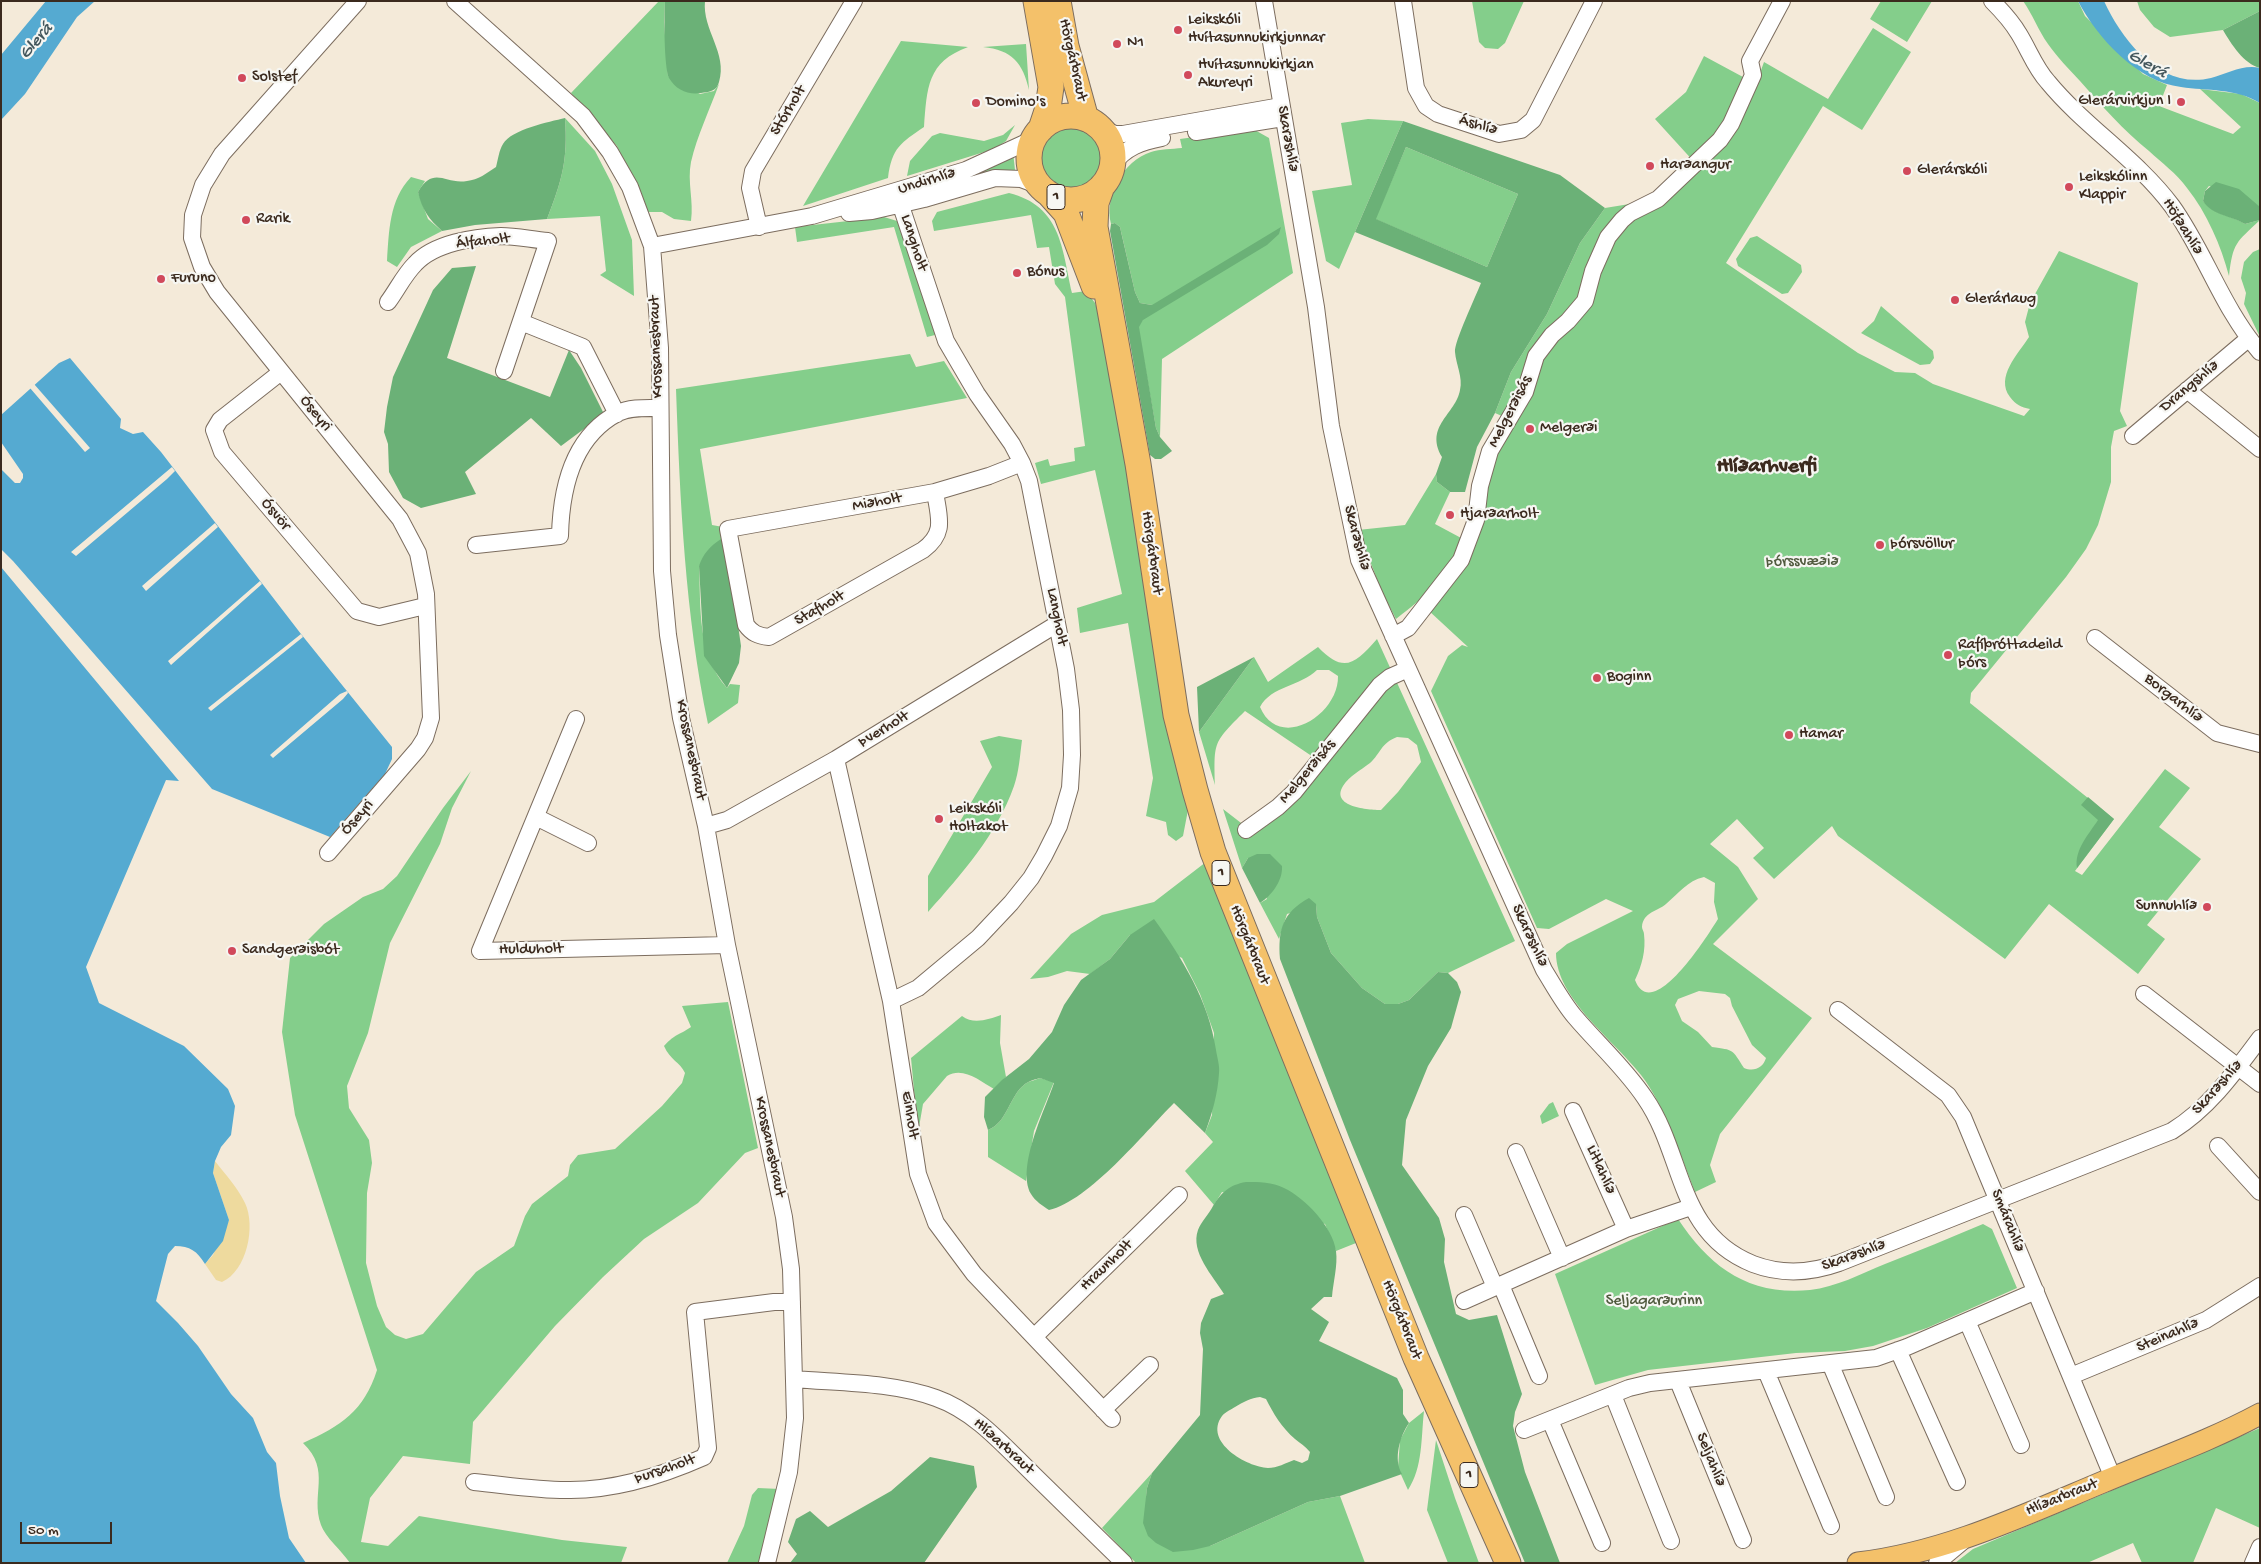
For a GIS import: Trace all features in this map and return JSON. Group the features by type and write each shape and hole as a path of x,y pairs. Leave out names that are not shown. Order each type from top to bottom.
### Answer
{"highway":[{"name":"Hörgárbraut","path":"1036,1 1051,87 1048,108 1039,132 1032,144 1030,161 1034,177 1066,213 1075,232 1120,362"},
{"name":"Hörgárbraut","path":"1058,1 1066,46 1092,123 1111,144 1107,176 1096,203 1095,227 1138,464 1176,715 1208,836 1239,920 1429,1388 1508,1563"},
{"name":"Hörgárbraut","path":"1039,132 1054,120 1062,117 1078,117 1092,123"},
{"name":"1","path":"1044,190 1059,198 1082,198 1093,194 1107,176"},
{"name":"Hörgárbraut","path":"1429,1388 1449,1464 1491,1563"}],"main road":[{"name":"Hlíðarbraut","path":"1858,1563 1905,1560 1976,1534 2113,1478 2260,1414"}],"street":[{"name":"Óseyri","path":"328,853 418,749 429,728 431,718 426,594 418,553 400,519 217,292 202,267 192,238 193,215 203,185 222,154 358,1"},
{"name":"Krossanesbraut","path":"455,1 583,116 610,152 630,187 652,246 660,348 659,408 662,571 668,635 681,718 706,826 727,945 784,1218 791,1269 795,1418 789,1472 767,1563"},
{"name":"Stórholt","path":"759,227 750,188 753,171 854,1"},
{"name":"Skarðshlíð","path":"1264,1 1316,307 1331,426 1359,560 1544,970 1574,1016 1634,1083 1646,1100 1658,1123 1691,1207 1705,1229 1733,1253 1759,1266 1773,1270 1800,1272 1820,1269 1839,1263 2172,1131 2208,1103 2260,1038"},
{"name":"Áshlíð","path":"1403,1 1416,88 1422,101 1438,114 1492,132 1506,134 1521,130 1533,120 1594,1"},
{"name":"Melgerðisás","path":"1392,636 1408,628 1461,560 1476,520 1480,486 1490,451 1524,392 1536,356 1552,335 1568,321 1585,300 1593,271 1608,238 1630,213 1658,199 1720,140 1731,124 1753,75 1750,61 1782,1"},
{"name":"Höfðahlíð","path":"1992,1 2018,32 2036,68 2048,82 2171,205 2248,339 2260,352"},
{"path":"1092,123 1108,132 1123,134 1282,112"},
{"path":"1107,176 1128,148 1145,141 1282,112"},
{"name":"Undirhlíð","path":"898,197 966,170 1027,142 1039,132"},
{"name":"Undirhlíð","path":"652,246 759,227 995,178 1021,179 1044,190"},
{"name":"Langholt","path":"891,1001 918,988 984,931 1031,878 1060,826 1070,788 1072,755 1069,694 1029,482 1012,444 977,394 946,340 898,197"},
{"name":"Álfaholt","path":"388,302 415,264 426,254 448,245 502,236 548,241 504,371"},
{"path":"520,322 583,347 617,414"},
{"name":"Drangshlíð","path":"2133,436 2248,339"},
{"name":"Ósvör","path":"281,372 220,420 214,430 222,452 357,611 379,617 425,606"},
{"path":"2187,390 2260,449"},
{"path":"476,545 560,536 562,501 569,469 586,442 597,429 617,414 644,408 659,408"},
{"name":"Miðholt","path":"728,529 935,492 989,476 1022,463"},
{"name":"Stafholt","path":"728,529 746,625 759,636 769,638 932,543 939,533 940,521 935,492"},
{"name":"Þverholt","path":"706,826 727,820 836,759 1057,624"},
{"name":"Borgarhlíð","path":"2095,638 2217,733 2260,744"},
{"name":"Melgerðisás","path":"1246,830 1278,807 1294,792 1380,685 1390,677 1408,669"},
{"name":"Hulduholt","path":"576,719 480,951 727,945"},
{"name":"Einholt","path":"836,759 891,1001 918,1174 936,1223 974,1274 1108,1414 1150,1365"},
{"path":"536,817 588,843"},
{"path":"2144,994 2260,1084"},
{"name":"Smárahlíð","path":"1838,1010 1948,1095 1967,1124 2113,1478"},
{"name":"Litlahlíð","path":"1573,1110 1626,1229"},
{"path":"2218,1146 2260,1192"},
{"path":"1516,1152 1562,1258"},
{"name":"Hraunholt","path":"1034,1336 1179,1195"},
{"path":"1464,1301 1626,1229 1691,1207"},
{"path":"1464,1215 1539,1376"},
{"name":"Steinahlíð","path":"2071,1376 2206,1320 2260,1286"},
{"path":"1524,1430 1613,1395 1650,1383 1876,1358 2036,1291"},
{"name":"Þursaholt","path":"474,1482 567,1490 610,1486 642,1480 704,1456 708,1448 695,1312 774,1302 792,1302"},
{"path":"1967,1321 2021,1445"},
{"path":"1898,1350 1957,1482"},
{"path":"1830,1364 1886,1496"},
{"path":"1766,1371 1831,1526"},
{"name":"Hlíðarbraut","path":"794,1379 912,1392 937,1398 961,1410 987,1429 1124,1563"},
{"name":"Seljahlíð","path":"1678,1381 1743,1540"},
{"path":"1613,1395 1671,1541"},
{"path":"1550,1420 1602,1543"},
{"path":"1937,1563 1955,1547 1976,1534"},
{"path":"2253,1563 2260,1547"}],"green space":[{"path":"659,1 665,1 664,22 668,76 700,94 714,91 719,84 700,132 691,162 691,221 674,219 662,212 647,212 617,146 571,93"},
{"path":"665,1 705,1 707,22 718,51 721,71 719,82 712,90 696,93 687,92 675,86 669,78 665,53"},
{"path":"1472,1 1524,1 1505,43 1498,49 1485,48 1479,42"},
{"path":"1881,1 1932,1 1907,42 1870,19"},
{"path":"2023,1 2078,1 2085,16 2143,74 2167,85 2159,106 2233,134 2241,127 2200,89 2241,94 2260,103 2260,207 2250,201 2209,186 2205,191 2203,201 2219,213 2245,224 2260,220 2234,249 2229,276 2212,230 2201,208 2187,188 2174,173 2104,108 2059,58 2044,39"},
{"path":"2137,1 2260,1 2260,11 2223,30 2170,37 2154,27 2140,10"},
{"path":"2260,11 2260,68 2243,58 2223,30"},
{"name":"Þórssvæðið","path":"1873,28 1911,52 1862,130 1823,106 1726,263 1858,353 1895,372 1915,373 1933,384 2024,416 2030,409 2014,402 2006,389 2005,382 2014,358 2029,337 2025,322 2030,303 2059,251 2138,283 2120,411 2127,426 2114,431 2111,447 2111,482 2098,525 2086,549 2066,577 1971,693 1970,703 2114,819 2075,871 2082,875 2165,769 2190,788 2159,827 2201,859 2147,925 2165,939 2138,974 2049,904 2005,959 1838,836 1832,826 1774,879 1753,858 1764,848 1737,819 1710,844 1738,867 1758,899 1713,944 1812,1018 1720,1134 1710,1165 1716,1182 1695,1192 1671,1131 1649,1087 1630,1062 1576,1003 1566,987 1559,970 1556,953 1567,944 1633,911 1606,899 1549,929 1537,928 1431,691 1448,656 1462,645 1468,647 1428,610 1468,557 1490,466 1511,420 1495,413 1511,372 1547,314 1580,243 1605,208 1648,201 1696,164 1655,119 1686,92 1704,56 1756,84 1764,62 1828,99","holes":["1704,877 1715,883 1714,902 1718,919 1692,957 1666,985 1654,992 1643,991 1635,980 1644,952 1644,933 1642,927 1645,918 1651,912 1666,904 1688,884","1699,991 1725,994 1730,998 1732,1006 1752,1045 1766,1058 1760,1067 1751,1070 1744,1068 1732,1052 1712,1047 1698,1032 1682,1021 1675,1005 1678,999"]},
{"path":"901,41 968,47 944,60 937,69 928,89 924,127 909,137 895,152 888,178 803,206"},
{"path":"1026,44 1029,90 1023,72 1015,60 1002,51 983,47"},
{"path":"565,118 595,151 612,184 632,240 634,296 600,275 606,271 600,216 547,219 557,193 565,159"},
{"path":"565,118 565,159 557,193 547,219 475,225 442,231 430,218 424,209 418,192 429,179 440,178 459,182 479,178 496,167 500,149 514,134 531,127"},
{"path":"1368,119 1403,121 1339,269 1326,261 1312,191 1352,185 1341,123"},
{"path":"1403,121 1560,175 1605,208 1580,243 1547,314 1511,372 1495,413 1477,447 1465,492 1450,492 1437,482 1436,474 1442,457 1437,446 1437,437 1439,429 1460,390 1461,380 1455,352 1461,329 1481,283 1355,232","holes":["1406,147 1518,194 1487,267 1376,219"]},
{"path":"1015,125 1006,141 994,149 907,176 910,161 932,136 940,133 984,141 1003,135"},
{"path":"1070,126 1088,132 1096,140 1102,158 1096,176 1088,184 1070,190 1052,184 1044,176 1038,158 1044,140 1052,132"},
{"path":"1253,129 1269,138 1293,273 1162,359 1160,437 1156,428 1138,327 1152,305 1140,303 1135,292 1120,227 1115,223 1111,224 1110,202 1113,191 1124,171 1132,163 1151,152 1182,148 1180,139"},
{"path":"1406,147 1518,194 1487,267 1375,219"},
{"path":"1013,152 1015,170 989,171 931,189"},
{"path":"411,177 425,181 418,192 428,219 442,231 411,247 397,267 387,261 390,228 398,196"},
{"path":"2216,182 2239,189 2260,207 2260,220 2245,224 2207,206 2203,201 2205,191"},
{"path":"1009,193 1026,199 1049,218 1061,245 1072,293 1086,291 1095,303 1101,319 1188,810 1183,836 1176,841 1168,835 1166,822 1146,816 1153,778 1128,623 1080,633 1077,608 1122,594 1095,470 1041,484 1035,463 1048,459 1050,466 1075,461 1074,448 1085,446 1065,297 1055,284 1049,247 1037,248 1031,215 934,231 932,221 937,212"},
{"path":"884,217 897,221 902,227 935,335 927,337 894,227 797,242 795,227"},
{"path":"1115,223 1120,227 1135,292 1140,303 1152,305 1281,227 1279,234 1267,245 1143,320 1139,327 1156,428 1160,437 1172,451 1161,459 1155,459 1150,455 1110,231 1111,224"},
{"path":"1757,236 1801,265 1802,272 1788,293 1782,294 1738,266 1736,259 1750,238"},
{"path":"2260,249 2260,337 2244,304 2246,293 2241,278 2244,262 2253,252"},
{"path":"476,266 447,358 550,397 569,350 581,368 604,414 561,446 531,418 465,472 476,494 421,508 403,498 389,472 388,444 384,432 393,377 433,290 452,268"},
{"path":"1881,306 1933,351 1934,358 1930,364 1920,365 1861,333 1874,321"},
{"path":"910,354 916,367 944,361 967,398 700,449 712,525 723,527 726,542 699,566 702,630 710,661 717,675 727,688 730,684 740,685 738,703 708,724 700,683 689,599 679,473 676,389"},
{"path":"1436,474 1437,482 1450,492 1435,524 1463,539 1455,558 1443,577 1428,593 1396,619 1382,592 1358,530 1405,525"},
{"path":"721,539 726,542 741,646 739,663 727,688 704,656 699,566 707,551"},
{"path":"1377,639 1515,941 1448,973 1438,972 1409,1000 1398,1004 1385,1004 1362,988 1331,953 1317,917 1316,905 1287,914 1279,939 1260,903 1267,899 1248,858 1242,868 1223,809 1245,826 1322,763 1245,711 1221,737 1218,744 1215,759 1215,785 1199,732 1254,657 1268,682 1318,647 1335,661 1342,663 1356,660","holes":["1317,670 1329,670 1338,676 1336,690 1329,704 1319,715 1306,723 1293,727 1280,727 1269,720 1260,707 1265,700 1279,690 1303,680","1397,737 1408,738 1417,745 1421,762 1398,792 1381,810 1360,808 1346,803 1340,793 1346,782 1370,763 1384,745"]},
{"path":"1254,657 1199,732 1197,687"},
{"path":"999,736 1022,740 1018,769 1007,804 977,853 928,912 928,876 992,767 980,741"},
{"path":"471,771 452,808 440,844 390,943 368,1033 347,1086 349,1108 369,1140 372,1163 367,1193 366,1263 377,1306 386,1327 395,1335 406,1339 423,1334 476,1272 514,1246 525,1216 532,1204 568,1176 570,1165 578,1155 615,1149 662,1106 682,1083 685,1073 669,1055 664,1046 674,1037 691,1027 682,1006 728,1002 758,1148 745,1153 698,1203 644,1239 555,1326 473,1422 470,1464 403,1456 370,1498 361,1542 388,1546 419,1516 562,1540 627,1547 621,1563 350,1563 321,1525 318,1514 319,1473 312,1453 303,1443 340,1423 358,1407 372,1384 377,1370 295,1115 282,1032 290,958 324,924 363,897 383,889 397,876 443,808"},
{"path":"2088,797 2114,819 2077,868 2080,849 2098,820 2081,805"},
{"path":"1257,854 1270,854 1282,866 1281,877 1276,887 1260,903 1242,868 1248,858"},
{"path":"1206,862 1356,1243 1336,1251 1325,1224 1222,1192 1214,1205 1185,1171 1213,1142 1205,1133 1212,1115 1214,1033 1200,994 1182,958 1130,935 1110,959 1090,974 1067,971 1048,977 1030,979 1071,934 1102,915 1154,902"},
{"path":"1309,898 1316,904 1317,917 1331,953 1362,988 1385,1004 1398,1004 1409,1000 1438,972 1448,973 1457,982 1461,992 1451,1028 1428,1066 1406,1120 1402,1165 1439,1218 1445,1239 1444,1262 1456,1314 1469,1320 1497,1315 1522,1394 1515,1412 1513,1426 1525,1472 1560,1563 1525,1563 1350,1140 1280,959 1281,931 1287,916"},
{"path":"1154,919 1175,949 1193,981 1201,997 1212,1032 1219,1064 1219,1073 1214,1103 1205,1133 1174,1103 1132,1148 1098,1180 1065,1204 1049,1210 1031,1194 1027,1183 1027,1169 1034,1138 1054,1083 1040,1078 1025,1084 1015,1095 1000,1121 988,1130 984,1117 985,1097 1002,1080 1029,1059 1052,1032 1064,1005 1081,980 1110,959 1130,935"},
{"path":"1001,1015 1000,1043 1006,1077 994,1089 965,1074 953,1073 947,1076 923,1104 918,1133 911,1058 962,1016 976,1021"},
{"path":"1040,1078 1054,1082 1034,1131 1026,1181 988,1157 988,1130 1000,1121 1020,1089 1027,1083"},
{"path":"1553,1102 1559,1116 1542,1124 1540,1116 1549,1104"},
{"path":"1240,1183 1265,1183 1284,1188 1309,1206 1330,1232 1336,1251 1332,1297 1324,1297 1311,1309 1329,1322 1319,1341 1397,1378 1403,1390 1403,1414 1409,1423 1403,1434 1398,1455 1399,1468 1402,1474 1340,1496 1308,1502 1210,1546 1173,1552 1156,1543 1148,1536 1143,1523 1147,1488 1152,1473 1200,1415 1203,1349 1200,1333 1201,1323 1211,1299 1224,1294 1204,1264 1197,1247 1196,1238 1199,1227 1220,1197 1230,1187","holes":["1260,1397 1266,1399 1286,1430 1310,1452 1308,1460 1302,1463 1294,1460 1271,1468 1259,1467 1239,1458 1223,1444 1218,1435 1218,1426 1222,1416 1250,1399"]},
{"name":"Seljagarðurinn","path":"1678,1219 1703,1251 1733,1275 1749,1283 1788,1291 1810,1290 1839,1283 1983,1224 1992,1229 2017,1288 1927,1328 1873,1346 1845,1351 1796,1353 1648,1370 1595,1385 1555,1274"},
{"path":"1424,1411 1419,1462 1408,1490 1398,1468 1400,1440 1409,1423"},
{"path":"2260,1428 2260,1528 2216,1508 2193,1563 2142,1563 2133,1543 2087,1563 1955,1563 1973,1549"},
{"path":"1436,1440 1479,1563 1448,1563 1427,1510"},
{"path":"930,1457 974,1466 977,1487 924,1563 790,1563 797,1554 788,1542 796,1519 810,1511 828,1527 891,1491"},
{"path":"1152,1473 1147,1488 1146,1500 1210,1546 1308,1502 1340,1496 1365,1563 1136,1563 1102,1528"},
{"path":"758,1488 780,1489 759,1563 727,1563 744,1526 752,1495"}],"sand":[{"path":"215,1161 242,1197 250,1223 247,1247 243,1258 231,1276 222,1282 216,1280 205,1264 213,1255 229,1220 213,1173"}],"water":[{"name":"Glerá","path":"46,1 95,1 77,17 25,94 1,120 1,55"},
{"name":"Glerá","path":"2078,1 2104,1 2112,17 2133,47 2160,70 2176,77 2193,80 2211,78 2241,68 2260,68 2260,103 2231,92 2181,87 2149,77 2120,56 2096,29"},
{"path":"70,358 121,419 120,428 133,434 143,432 161,452 301,634 392,747 392,759 385,774 330,837 212,789 1,549 1,469 15,483 20,483 23,474 1,442 1,415 59,363"},
{"path":"1,567 179,781 166,780 86,967 99,1003 184,1046 228,1089 235,1106 231,1135 221,1147 215,1161 213,1173 229,1220 223,1241 205,1264 193,1250 175,1246 168,1254 156,1301 198,1346 231,1394 253,1418 267,1452 276,1463 280,1496 289,1538 306,1563 1,1563"}],"pier":[{"path":"34,384 90,448 85,452 30,388"},
{"path":"172,467 175,471 167,479 76,556 71,552"},
{"path":"215,523 218,527 146,591 142,586"},
{"path":"260,581 262,584 171,665 168,661"},
{"path":"301,634 303,637 211,711 208,708"},
{"path":"347,691 348,693 343,699 273,758 270,755 340,694"}],"place":[{"name":"Leikskóli Hvítasunnukirkjunnar","path":"1178,30"},
{"name":"N1","path":"1117,44"},
{"name":"Hvítasunnukirkjan Akureyri","path":"1188,75"},
{"name":"Solstef","path":"242,78"},
{"name":"Glerárvirkjun I","path":"2181,102"},
{"name":"Domino's","path":"976,103"},
{"name":"Harðangur","path":"1650,166"},
{"name":"Glerárskóli","path":"1907,171"},
{"name":"Leikskólinn Klappir","path":"2069,187"},
{"name":"Rarik","path":"246,220"},
{"name":"Bónus","path":"1017,273"},
{"name":"Furuno","path":"161,279"},
{"name":"Glerárlaug","path":"1955,300"},
{"name":"Melgerði","path":"1530,429"},
{"name":"Hjarðarholt","path":"1450,515"},
{"name":"Þórsvöllur","path":"1880,545"},
{"name":"Rafíþróttadeild Þórs","path":"1948,655"},
{"name":"Boginn","path":"1597,678"},
{"name":"Hamar","path":"1789,735"},
{"name":"Leikskóli Holtakot","path":"939,819"},
{"name":"Sunnuhlíð","path":"2207,907"},
{"name":"Sandgerðisbót","path":"232,951"}],"district":[{"name":"Hlíðarhverfi","path":"1767,468"}]}
